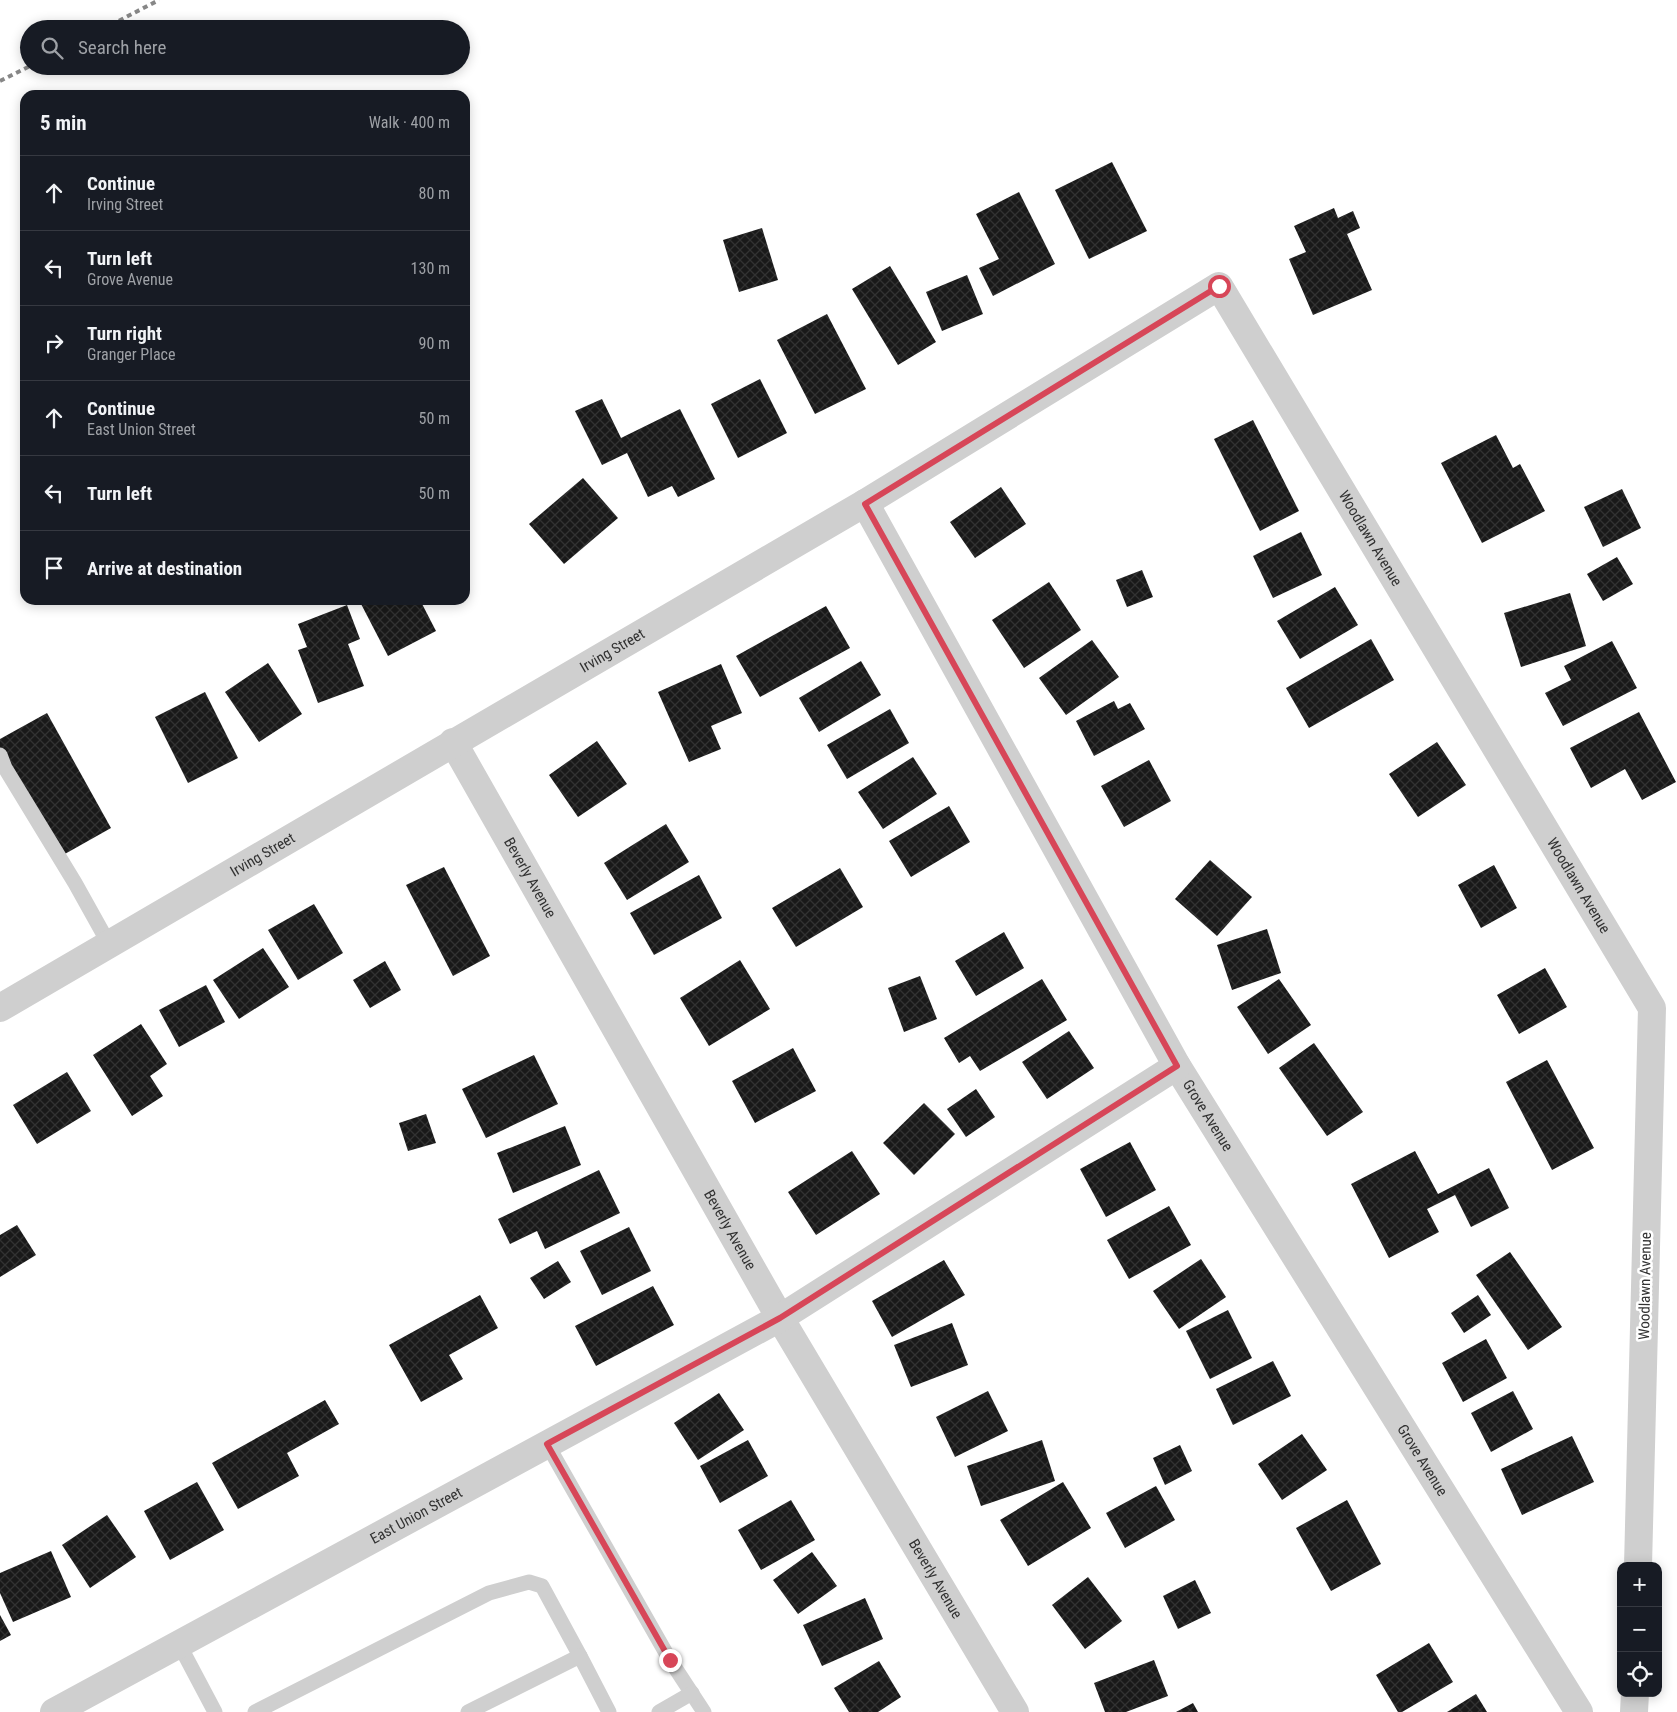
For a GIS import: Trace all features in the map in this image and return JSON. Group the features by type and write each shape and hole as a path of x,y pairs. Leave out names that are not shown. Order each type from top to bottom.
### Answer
{"street":[{"name":"Irving Street","path":"0,1008 453,742 865,504 1219,286"},
{"name":"Woodlawn Avenue","path":"1219,286 1652,1008 1638,1562"},
{"name":"Grove Avenue","path":"865,504 1177,1066 1580,1712"},
{"name":"Beverly Avenue","path":"453,742 780,1318 1015,1712"},
{"name":"East Union Street","path":"54,1712 780,1318 1177,1066"},
{"path":"1634,1712 1635,1697"}],"lane":[{"path":"0,756 5,768 75,883 109,944"},
{"path":"547,1444 670,1660 704,1712"},
{"path":"255,1712 489,1593 529,1582 542,1586 609,1712"},
{"path":"179,1644 215,1712"},
{"path":"468,1712 580,1656"},
{"path":"659,1712 692,1693"}],"building":[{"path":"1112,162 1147,231 1089,259 1055,190"},
{"path":"1019,192 1055,264 993,296 979,268 999,259 976,214"},
{"path":"1334,208 1338,218 1353,211 1360,228 1347,234 1372,290 1313,315 1289,259 1306,252 1294,226"},
{"path":"762,228 778,280 739,292 723,240"},
{"path":"890,266 936,342 898,365 852,289"},
{"path":"967,275 983,314 942,331 926,292"},
{"path":"827,314 866,389 815,414 777,340"},
{"path":"760,379 787,433 738,458 711,404"},
{"path":"602,399 621,438 680,409 715,479 678,497 672,486 648,497 627,453 602,465 575,411"},
{"path":"1253,420 1299,511 1260,531 1214,439"},
{"path":"1496,435 1513,468 1520,464 1545,511 1482,543 1441,463"},
{"path":"583,478 618,518 564,564 529,524"},
{"path":"1001,487 1026,524 975,558 950,522"},
{"path":"1622,489 1641,528 1603,547 1584,507"},
{"path":"1301,532 1322,575 1273,598 1253,556"},
{"path":"1617,557 1633,584 1603,601 1587,574"},
{"path":"1142,570 1153,597 1127,607 1116,580"},
{"path":"1049,582 1081,630 1024,668 992,620"},
{"path":"1335,587 1358,625 1300,659 1277,621"},
{"path":"1570,593 1586,646 1521,667 1504,613"},
{"path":"347,605 360,639 348,644 364,686 318,703 298,650 307,647 298,624"},
{"path":"362,605 423,605 436,631 388,656"},
{"path":"826,606 850,648 760,697 736,656"},
{"path":"1371,639 1394,680 1309,728 1286,688"},
{"path":"1092,640 1119,677 1066,715 1039,678"},
{"path":"1612,641 1637,688 1563,726 1545,693 1571,680 1564,666"},
{"path":"861,661 881,695 819,732 799,698"},
{"path":"268,663 302,714 259,742 225,692"},
{"path":"721,664 742,713 711,726 721,749 689,762 658,692"},
{"path":"205,692 238,758 188,783 155,717"},
{"path":"1114,701 1118,709 1130,703 1145,729 1094,756 1076,721"},
{"path":"890,709 909,743 847,779 827,745"},
{"path":"1639,712 1676,782 1642,800 1625,769 1591,788 1570,748"},
{"path":"47,713 111,828 56,859 0,759 0,739"},
{"path":"597,741 627,784 578,817 549,775"},
{"path":"1437,742 1466,785 1418,817 1389,774"},
{"path":"913,757 937,794 883,829 858,792"},
{"path":"1149,760 1171,801 1124,827 1101,786"},
{"path":"949,806 970,842 911,877 889,841"},
{"path":"666,824 689,862 627,900 604,863"},
{"path":"1210,860 1252,897 1217,936 1175,899"},
{"path":"1494,865 1517,908 1481,928 1458,885"},
{"path":"444,867 490,956 453,976 406,885"},
{"path":"840,868 863,907 796,947 772,908"},
{"path":"699,875 722,918 654,955 630,913"},
{"path":"314,904 343,953 298,980 268,930"},
{"path":"1267,929 1281,973 1232,990 1217,945"},
{"path":"1004,932 1024,968 976,996 955,961"},
{"path":"263,948 289,987 239,1019 213,980"},
{"path":"740,960 770,1009 709,1046 680,998"},
{"path":"385,961 401,990 370,1008 353,980"},
{"path":"1545,968 1567,1007 1519,1034 1497,995"},
{"path":"920,976 937,1019 904,1032 888,988"},
{"path":"1042,979 1067,1020 980,1071 970,1056 959,1063 944,1038"},
{"path":"1279,979 1311,1025 1268,1054 1237,1007"},
{"path":"206,985 225,1022 179,1047 159,1010"},
{"path":"141,1024 167,1064 150,1076 163,1096 132,1116 93,1055"},
{"path":"1069,1031 1094,1068 1047,1099 1022,1062"},
{"path":"1314,1043 1363,1112 1327,1136 1279,1068"},
{"path":"793,1048 816,1091 755,1123 732,1081"},
{"path":"534,1055 558,1104 486,1138 462,1089"},
{"path":"1547,1060 1594,1148 1552,1170 1506,1082"},
{"path":"67,1072 91,1111 37,1144 13,1105"},
{"path":"976,1089 995,1117 966,1137 947,1109"},
{"path":"924,1103 955,1134 914,1175 883,1143"},
{"path":"426,1114 436,1143 408,1151 399,1123"},
{"path":"565,1126 581,1165 513,1193 497,1153"},
{"path":"1130,1142 1156,1190 1106,1217 1080,1169"},
{"path":"852,1151 880,1194 816,1235 788,1192"},
{"path":"1415,1151 1438,1194 1489,1168 1509,1208 1471,1227 1455,1195 1427,1209 1439,1232 1389,1258 1351,1184"},
{"path":"599,1170 620,1213 545,1249 537,1231 510,1244 498,1219"},
{"path":"1169,1206 1191,1245 1129,1279 1107,1240"},
{"path":"17,1225 36,1255 0,1277 0,1235"},
{"path":"629,1227 651,1271 602,1295 580,1251"},
{"path":"1510,1252 1562,1327 1528,1350 1476,1275"},
{"path":"1201,1259 1226,1297 1179,1329 1153,1291"},
{"path":"944,1260 965,1295 892,1337 872,1301"},
{"path":"558,1261 571,1282 544,1299 530,1278"},
{"path":"653,1286 674,1325 596,1366 575,1326"},
{"path":"480,1295 498,1328 449,1355 463,1379 421,1402 389,1345"},
{"path":"1478,1295 1491,1315 1464,1333 1451,1313"},
{"path":"1228,1310 1252,1358 1210,1379 1186,1331"},
{"path":"952,1323 968,1365 911,1387 894,1345"},
{"path":"1486,1339 1507,1378 1463,1402 1442,1363"},
{"path":"1273,1361 1291,1396 1233,1425 1216,1389"},
{"path":"988,1391 1008,1431 955,1457 936,1417"},
{"path":"1513,1391 1533,1429 1491,1452 1471,1413"},
{"path":"719,1393 744,1430 698,1460 674,1423"},
{"path":"325,1400 339,1424 287,1453 299,1476 238,1509 212,1463"},
{"path":"1302,1434 1327,1470 1282,1500 1258,1464"},
{"path":"1572,1436 1594,1482 1522,1515 1501,1469"},
{"path":"748,1440 768,1476 720,1503 700,1466"},
{"path":"1042,1440 1055,1481 981,1506 967,1466"},
{"path":"1180,1445 1192,1471 1165,1485 1153,1458"},
{"path":"197,1482 224,1530 170,1560 144,1511"},
{"path":"1063,1482 1091,1528 1028,1566 1000,1520"},
{"path":"1156,1486 1175,1520 1125,1548 1106,1513"},
{"path":"791,1500 815,1540 761,1570 738,1530"},
{"path":"1347,1500 1381,1564 1331,1591 1296,1528"},
{"path":"107,1515 136,1557 90,1588 62,1545"},
{"path":"51,1551 71,1597 13,1622 0,1593 0,1573"},
{"path":"812,1552 837,1586 798,1614 773,1580"},
{"path":"1088,1577 1122,1621 1085,1649 1052,1605"},
{"path":"1195,1580 1211,1613 1178,1629 1163,1596"},
{"path":"865,1598 883,1639 822,1666 803,1625"},
{"path":"0,1615 11,1635 0,1641"},
{"path":"1429,1643 1453,1682 1402,1712 1398,1712 1376,1675"},
{"path":"1154,1660 1168,1696 1126,1712 1105,1712 1094,1683"},
{"path":"879,1661 901,1697 878,1712 849,1712 834,1688"},
{"path":"1476,1694 1487,1712 1447,1712"},
{"path":"1193,1703 1198,1712 1176,1712"}],"railway":[{"path":"120,20 159,0"},
{"path":"0,81 20,71"}],"route":[{"path":"670,1660 547,1444 780,1318 1177,1066 865,504 1219,286"}]}
